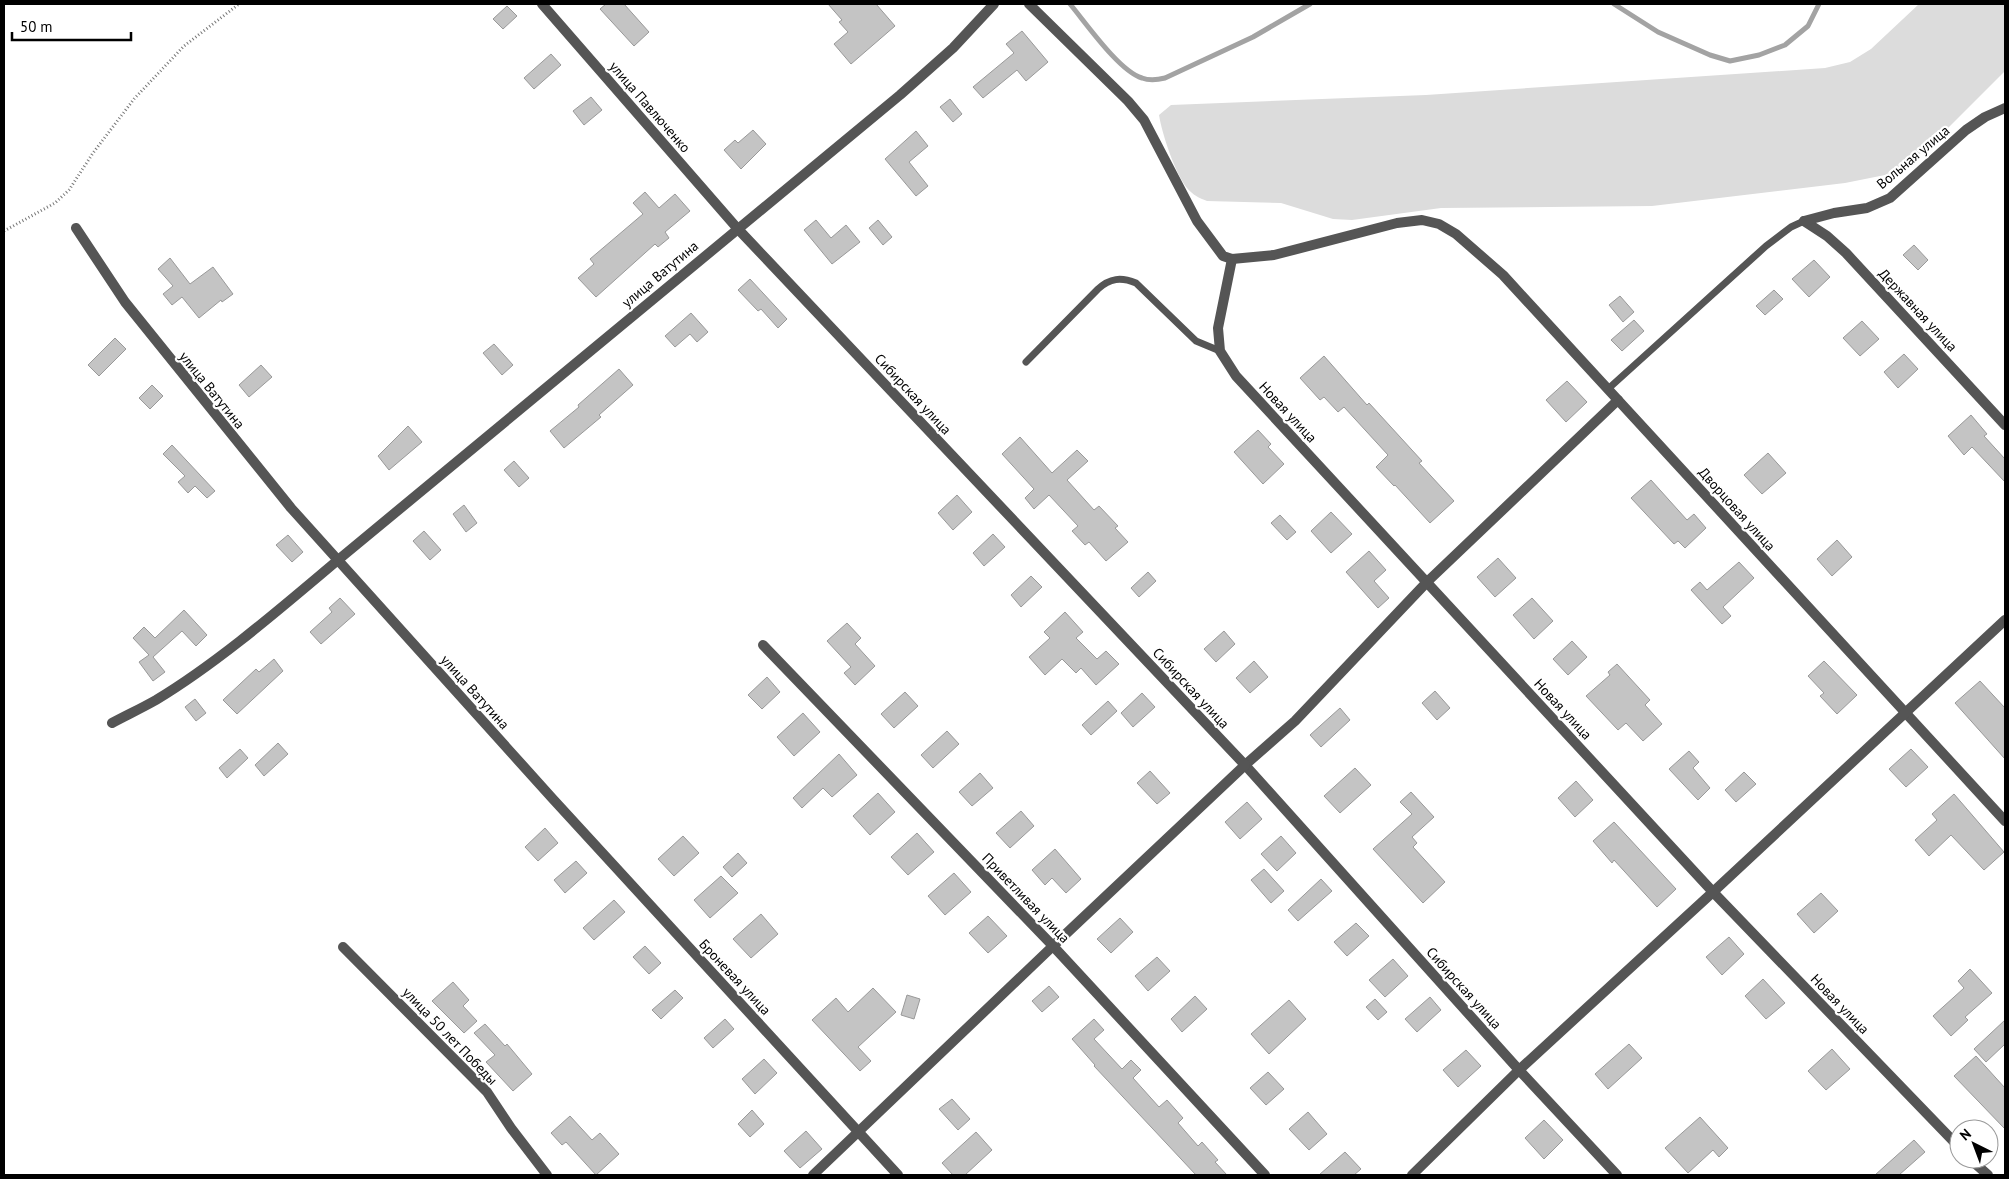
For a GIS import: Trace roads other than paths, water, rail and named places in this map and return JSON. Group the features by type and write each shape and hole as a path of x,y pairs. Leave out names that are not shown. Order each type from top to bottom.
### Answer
{"street":[{"name":"улица Павлюченко","path":"542,4 737,228"},
{"name":"улица Ватутина","path":"112,723 157,699 206,665 286,603 900,95 953,48 994,4"},
{"path":"1029,4 1128,101 1144,120 1196,221 1223,256 1232,259"},
{"name":"Вольная улица","path":"1804,221 1834,213 1867,208 1890,198 1966,130 1985,116 2005,108"},
{"name":"Дворцовая улица","path":"1232,259 1274,255 1397,223 1422,220 1439,224 1456,234 1503,275 2005,821"},
{"name":"Державная улица","path":"1804,221 1827,236 1872,280 2005,425"},
{"name":"улица Ватутина","path":"76,228 130,309 291,508 552,798"},
{"name":"Сибирская улица","path":"737,228 1245,765 1519,1070 1617,1175"},
{"name":"Новая улица","path":"1232,259 1218,328 1220,351 1236,376 1713,892 1949,1137"},
{"path":"813,1175 1245,765 1295,721 1427,582 1618,400"},
{"path":"1412,1175 1519,1070 2005,620"},
{"name":"Приветливая улица","path":"763,645 1053,946 1265,1175"},
{"name":"Броневая улица","path":"552,798 898,1175"},
{"name":"улица 50 лет Победы","path":"343,947 487,1092 546,1175"}],"lane":[{"path":"1608,389 1766,246 1791,227 1804,221"},
{"path":"1026,362 1105,282 1117,279 1126,279 1136,283 1196,341 1220,351"}],"waterway":[{"path":"1070,4 1113,57 1133,74 1148,80 1165,78 1253,37 1310,4"},
{"path":"1614,4 1658,32 1710,55 1730,61 1759,55 1785,45 1808,26 1819,4"}]}
